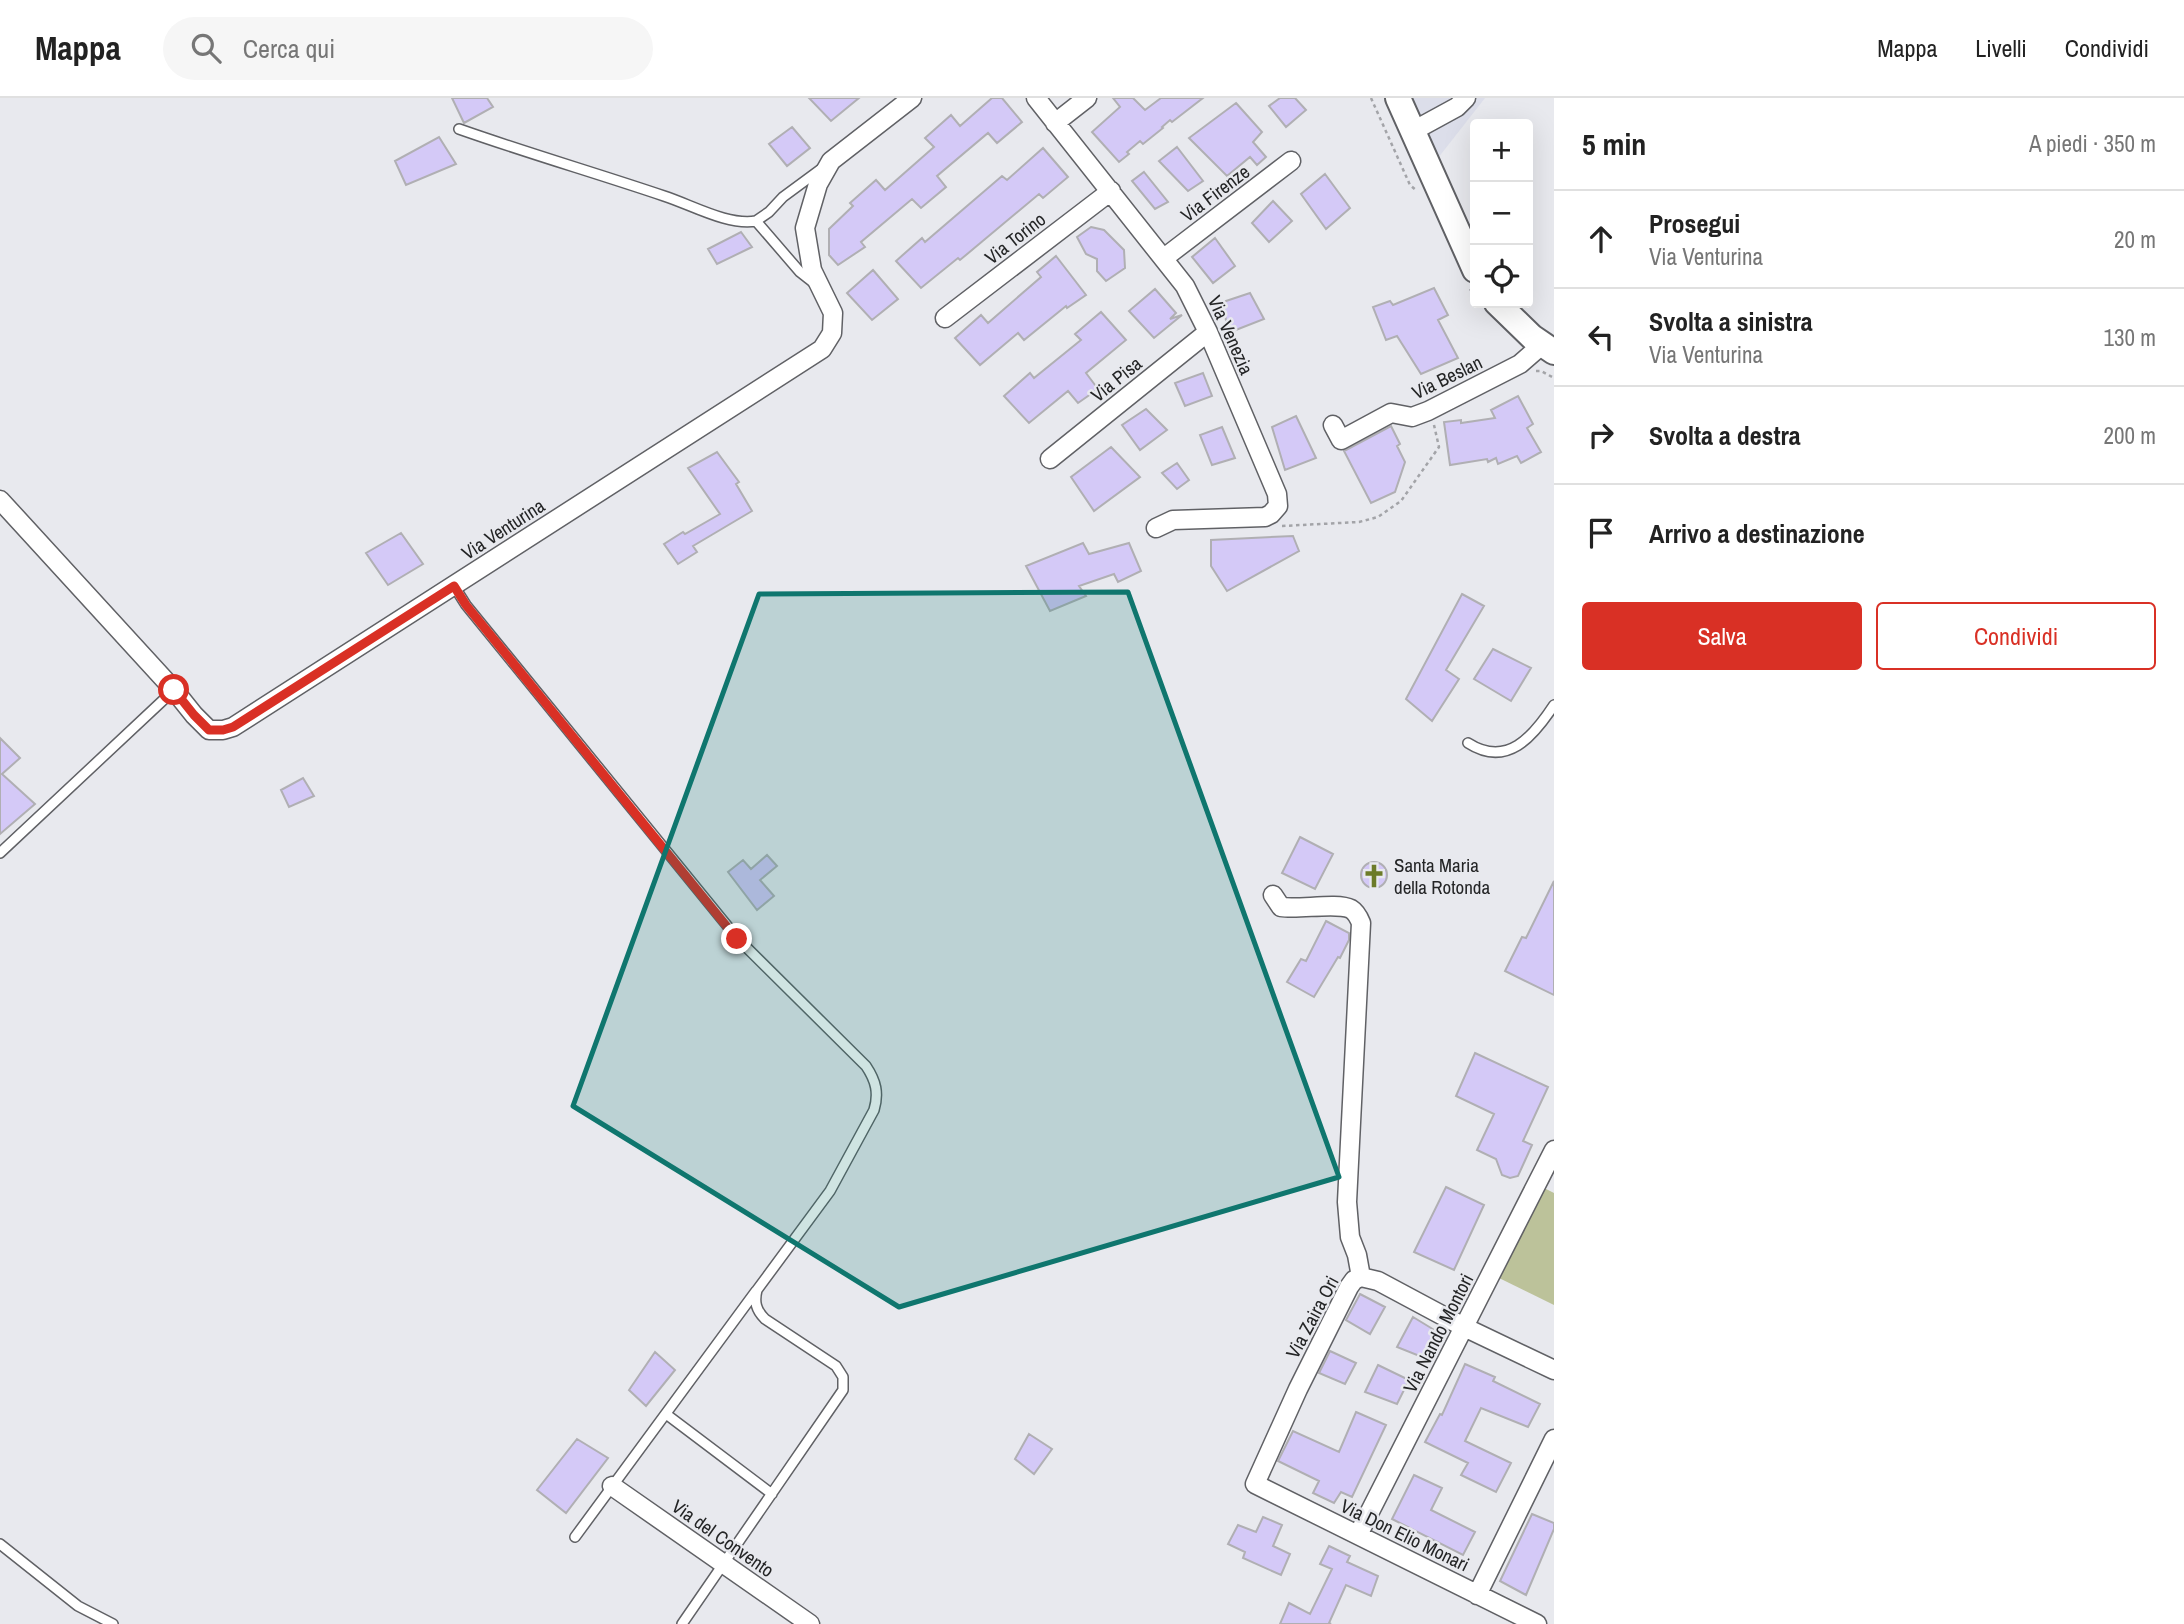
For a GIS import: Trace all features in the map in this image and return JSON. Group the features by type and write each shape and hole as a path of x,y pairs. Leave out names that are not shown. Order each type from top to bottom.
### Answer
{"main road":[{"path":"1398,98 1470,259"},
{"path":"1503,308 1548,348"}],"street":[{"name":"Via Venturina","path":"0,500 209,730 233,727 822,349 832,334 833,313 812,270 805,228 818,184 831,161 912,98"},
{"name":"Via Venezia","path":"1036,98 1185,286 1208,332 1278,494 1278,506 1265,517 1173,520 1156,528"},
{"path":"1055,123 1087,98"},
{"path":"1413,131 1457,107 1466,98"},
{"name":"Via Firenze","path":"1164,258 1291,161"},
{"name":"Via Torino","path":"945,318 1111,191"},
{"name":"Via Pisa","path":"1050,458 1208,332"},
{"name":"Via Beslan","path":"1334,425 1341,440 1391,413 1412,417 1548,348"},
{"path":"1273,895 1281,907 1289,909 1351,909 1358,915 1361,923 1347,1202 1350,1237 1361,1277"},
{"name":"Via Nando Montori","path":"1358,1535 1554,1150"},
{"name":"Via Zaira Ori","path":"1255,1484 1349,1286 1361,1277 1378,1281 1464,1327 1554,1370"},
{"path":"1477,1595 1554,1439"},
{"name":"Via Don Elio Monari","path":"1255,1484 1537,1624"},
{"name":"Via del Convento","path":"612,1486 810,1624"}],"lane":[{"path":"459,129 732,221 746,223 756,221 769,212 783,197 831,161"},
{"path":"756,221 800,272 821,288"},
{"path":"454,586 466,605 737,939 866,1066 875,1082 877,1099 874,1110 830,1191 575,1537"},
{"path":"0,853 174,690"},
{"path":"1468,743 1478,750 1490,753 1499,754 1509,750 1531,734 1554,705"},
{"path":"682,1624 839,1398 844,1382 836,1366 758,1312 755,1302 757,1290"},
{"path":"666,1414 772,1494"},
{"path":"0,1544 78,1606 113,1624"}],"path":[{"path":"1277,526 1359,523 1378,517 1401,501 1439,447 1434,425 1438,416"}],"highlighted area":[{"path":"1128,592 1339,1177 899,1307 573,1106 759,594"}],"shaded area":[{"path":"1412,98 1485,98 1438,158"}],"green space":[{"path":"1542,1187 1554,1193 1554,1305 1497,1277"}],"building":[{"path":"452,98 487,98 493,107 464,123"},
{"path":"809,98 859,98 831,121"},
{"path":"992,98 1002,98 1022,122 997,143 988,133 937,176 946,187 921,208 912,199 861,242 865,247 838,265 829,255 829,229 853,206 850,203 876,180 885,190 934,147 925,138 951,115 960,126"},
{"path":"1113,98 1133,98 1145,110 1161,98 1203,98 1172,122 1170,120 1143,144 1140,141 1119,162 1092,132 1120,107"},
{"path":"1280,98 1295,98 1306,110 1286,127 1269,106"},
{"path":"1236,103 1262,132 1253,142 1266,157 1257,165 1250,157 1227,176 1189,138"},
{"path":"792,127 810,148 787,166 769,144"},
{"path":"439,137 456,164 406,185 395,161"},
{"path":"1177,147 1203,181 1188,191 1159,161"},
{"path":"1043,148 1068,177 1043,198 1039,194 960,260 958,258 921,288 896,261 922,238 925,242 1002,176 1007,180"},
{"path":"1144,172 1168,202 1155,209 1132,181"},
{"path":"1325,174 1350,208 1326,229 1301,194"},
{"path":"1273,201 1292,221 1269,242 1252,223"},
{"path":"1091,227 1104,230 1124,250 1125,268 1106,281 1097,271 1097,259 1086,254 1077,237"},
{"path":"741,232 752,247 717,264 708,249"},
{"path":"1215,238 1235,266 1213,283 1192,257"},
{"path":"1056,256 1086,295 1067,308 1066,306 1024,340 1018,333 980,365 955,338 981,315 988,323 1041,277 1037,272"},
{"path":"873,270 898,299 872,320 847,293"},
{"path":"1434,288 1448,315 1438,320 1458,358 1421,374 1397,336 1386,340 1373,307 1390,301 1393,305"},
{"path":"1155,289 1176,313 1170,319 1182,315 1154,338 1129,311"},
{"path":"1250,293 1264,319 1228,333 1223,302"},
{"path":"1101,312 1126,340 1086,373 1098,389 1078,403 1068,391 1029,423 1004,396 1030,373 1034,378 1081,340 1075,334"},
{"path":"1203,373 1212,396 1185,406 1175,383"},
{"path":"1518,396 1533,424 1527,428 1541,452 1521,463 1517,456 1498,464 1496,458 1488,462 1487,459 1450,465 1444,422 1461,420 1461,423 1495,418 1491,410"},
{"path":"1146,409 1167,430 1140,450 1122,425"},
{"path":"1296,416 1316,458 1285,470 1272,427"},
{"path":"1391,426 1405,462 1395,492 1371,503 1344,451"},
{"path":"1222,427 1235,458 1212,465 1200,435"},
{"path":"1111,447 1140,477 1094,511 1071,477"},
{"path":"717,452 739,482 736,484 752,511 693,546 697,552 678,564 664,544 720,514 688,468"},
{"path":"1177,463 1189,480 1177,489 1162,473"},
{"path":"401,533 423,564 388,585 366,553"},
{"path":"1293,536 1299,551 1227,591 1211,566 1211,540"},
{"path":"1083,543 1089,554 1129,543 1141,571 1118,582 1114,574 1079,586 1086,596 1050,611 1026,566"},
{"path":"1462,594 1484,606 1446,670 1459,679 1432,721 1406,699"},
{"path":"1493,649 1531,668 1511,701 1474,679"},
{"path":"0,738 20,758 2,774 35,804 0,834"},
{"path":"303,778 314,796 289,807 281,790"},
{"path":"1300,837 1333,854 1315,889 1282,873"},
{"path":"767,855 777,866 760,880 774,896 757,910 728,872 743,860 751,869"},
{"name":"Santa Maria della Rotonda","path":"1374,862 1383,866 1387,875 1383,884 1374,888 1365,884 1361,875 1365,866"},
{"path":"1554,881 1554,995 1505,971 1522,937 1526,938"},
{"path":"1326,921 1349,933 1349,940 1314,997 1287,982 1301,959 1306,961"},
{"path":"1475,1053 1548,1087 1523,1141 1532,1145 1518,1176 1510,1178 1502,1175 1496,1159 1477,1150 1494,1114 1456,1096"},
{"path":"1446,1187 1484,1205 1454,1270 1414,1252"},
{"path":"1360,1294 1385,1307 1370,1334 1346,1320"},
{"path":"1413,1317 1436,1331 1422,1357 1397,1347"},
{"path":"1330,1351 1356,1363 1345,1384 1319,1373"},
{"path":"655,1352 675,1370 646,1406 629,1390"},
{"path":"1465,1364 1495,1377 1493,1381 1540,1404 1528,1427 1481,1408 1465,1441 1511,1463 1496,1492 1461,1475 1468,1463 1425,1442 1440,1414 1442,1415"},
{"path":"1378,1365 1409,1380 1397,1404 1365,1392"},
{"path":"1356,1412 1386,1425 1352,1497 1341,1492 1334,1503 1313,1493 1319,1481 1278,1461 1293,1431 1339,1452"},
{"path":"1029,1434 1052,1449 1034,1474 1015,1459"},
{"path":"577,1439 608,1458 566,1513 537,1490"},
{"path":"1414,1475 1442,1488 1431,1510 1475,1532 1463,1555 1392,1519"},
{"path":"1532,1514 1554,1523 1554,1529 1526,1595 1500,1581"},
{"path":"1263,1517 1282,1525 1273,1546 1290,1554 1281,1575 1243,1558 1245,1552 1228,1544 1238,1525 1256,1532"},
{"path":"1329,1546 1350,1556 1347,1562 1378,1576 1371,1596 1346,1585 1329,1623 1331,1624 1280,1624 1289,1603 1310,1614 1332,1569 1320,1564"}],"place":[{"name":"Santa Maria della Rotonda","path":"1374,876"}],"route":[{"path":"174,690 209,730 233,727 454,586 466,605 737,939"}]}
